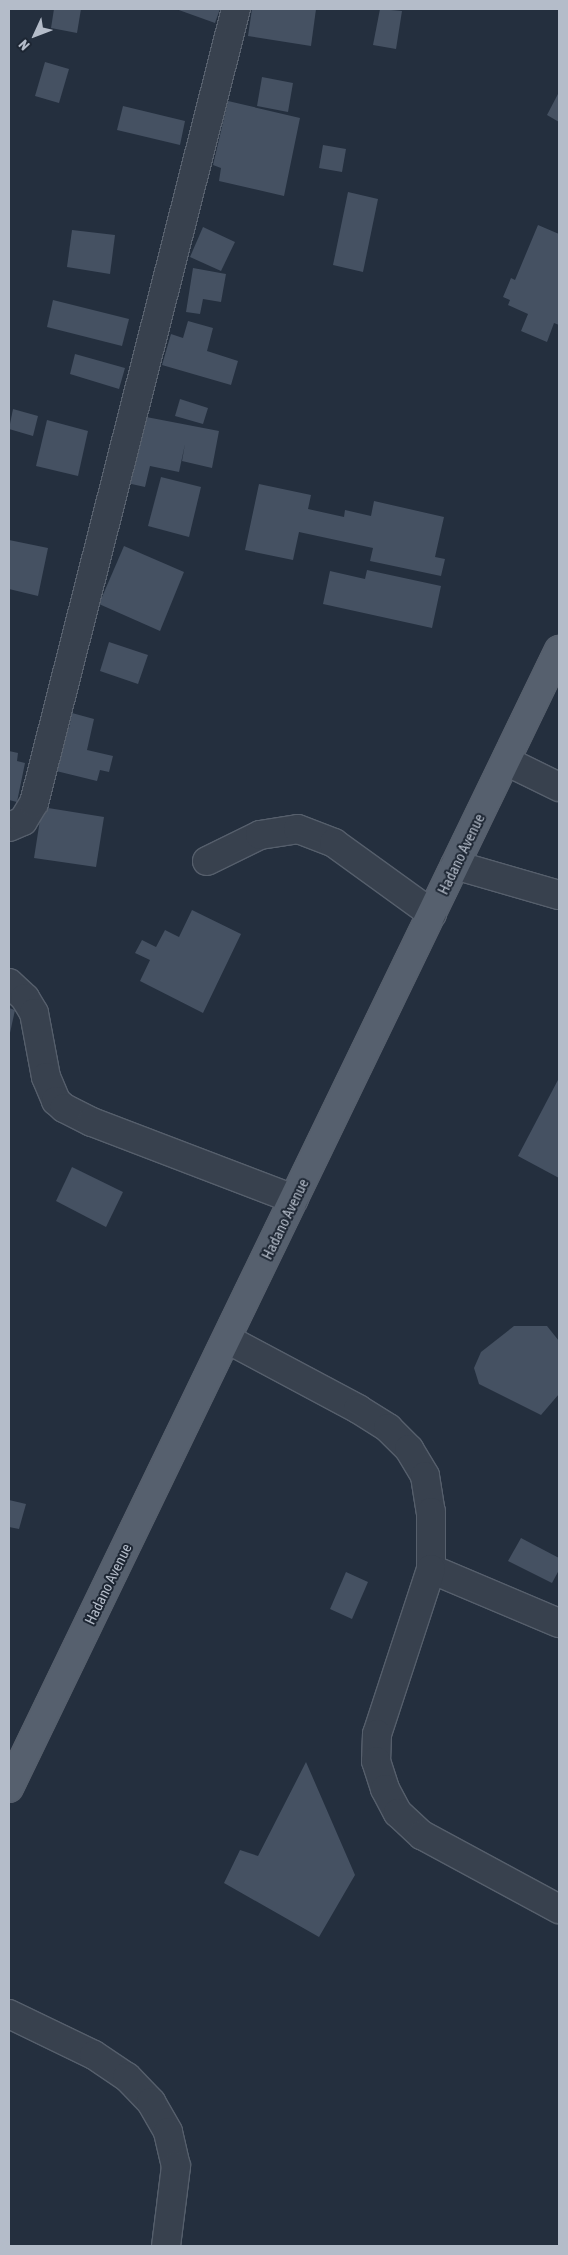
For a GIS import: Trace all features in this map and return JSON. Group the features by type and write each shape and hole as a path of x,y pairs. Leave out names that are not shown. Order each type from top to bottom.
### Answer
{"main road":[{"name":"Hadano Avenue","path":"9,1788 118,1566 559,650"}],"street":[{"path":"9,827 23,821 34,803 236,9"},
{"path":"506,761 559,787"},
{"path":"208,861 260,835 298,830 334,843 432,914"},
{"path":"455,865 559,895"},
{"path":"9,983 26,998 34,1013 46,1076 56,1101 64,1108 92,1122 294,1200"},
{"path":"227,1339 358,1409 388,1428 408,1450 425,1476 432,1512 431,1569 377,1734 376,1761 385,1789 398,1813 422,1835 559,1909"},
{"path":"431,1569 559,1624"},
{"path":"9,2014 94,2055 127,2077 151,2102 168,2132 176,2166 166,2246"}],"building":[{"path":"54,9 81,9 77,33 51,28"},
{"path":"176,9 220,9 215,23"},
{"path":"252,9 316,9 311,46 248,36"},
{"path":"380,9 402,11 396,49 373,45"},
{"path":"45,62 69,69 59,103 35,96"},
{"path":"262,77 293,83 288,112 257,106"},
{"path":"559,92 559,122 547,115"},
{"path":"228,101 300,118 284,196 219,181 221,168 213,165"},
{"path":"123,106 185,121 180,145 117,130"},
{"path":"323,145 346,149 342,172 319,168"},
{"path":"348,192 378,199 363,272 333,265"},
{"path":"538,225 559,234 559,325 554,323 547,342 521,331 528,314 508,305 510,300 503,297 511,278 515,280"},
{"path":"203,227 235,242 221,271 190,257"},
{"path":"72,230 115,235 110,274 67,267"},
{"path":"193,268 226,274 221,302 203,299 200,314 186,312"},
{"path":"53,300 129,319 122,346 47,327"},
{"path":"188,321 213,328 207,351 238,361 231,385 162,365 171,334 183,338"},
{"path":"75,354 125,368 119,389 70,374"},
{"path":"180,399 208,408 203,424 175,416"},
{"path":"13,409 38,416 33,436 9,429"},
{"path":"141,416 219,431 212,468 182,461 185,444 179,472 150,466 145,487 127,483"},
{"path":"47,420 88,431 78,476 36,466"},
{"path":"161,477 201,487 189,537 148,526"},
{"path":"259,484 311,495 308,509 344,517 345,510 371,516 374,501 444,517 435,557 445,559 441,576 370,561 373,548 299,532 293,560 245,550"},
{"path":"9,540 48,548 38,596 9,589"},
{"path":"124,546 184,572 160,631 99,604"},
{"path":"367,570 441,586 432,628 323,604 330,571 365,579"},
{"path":"109,642 148,655 138,684 100,671"},
{"path":"72,713 94,719 87,750 113,756 109,772 100,770 97,781 48,769 58,726 69,728"},
{"path":"9,751 18,753 17,761 25,763 17,802 9,800"},
{"path":"42,807 104,817 96,867 34,858"},
{"path":"192,910 241,934 203,1013 140,981 150,960 135,953 142,940 156,947 165,930 179,937"},
{"path":"9,1008 15,1010 10,1033 9,1033"},
{"path":"559,1078 559,1178 518,1156"},
{"path":"72,1167 123,1192 106,1227 56,1201"},
{"path":"514,1326 547,1326 559,1341 559,1394 541,1415 479,1384 474,1368 481,1352"},
{"path":"9,1500 26,1504 19,1529 9,1527"},
{"path":"521,1538 559,1558 559,1570 552,1583 508,1561"},
{"path":"346,1572 368,1582 352,1619 330,1609"},
{"path":"306,1762 355,1875 319,1937 224,1883 240,1850 258,1856"}]}
